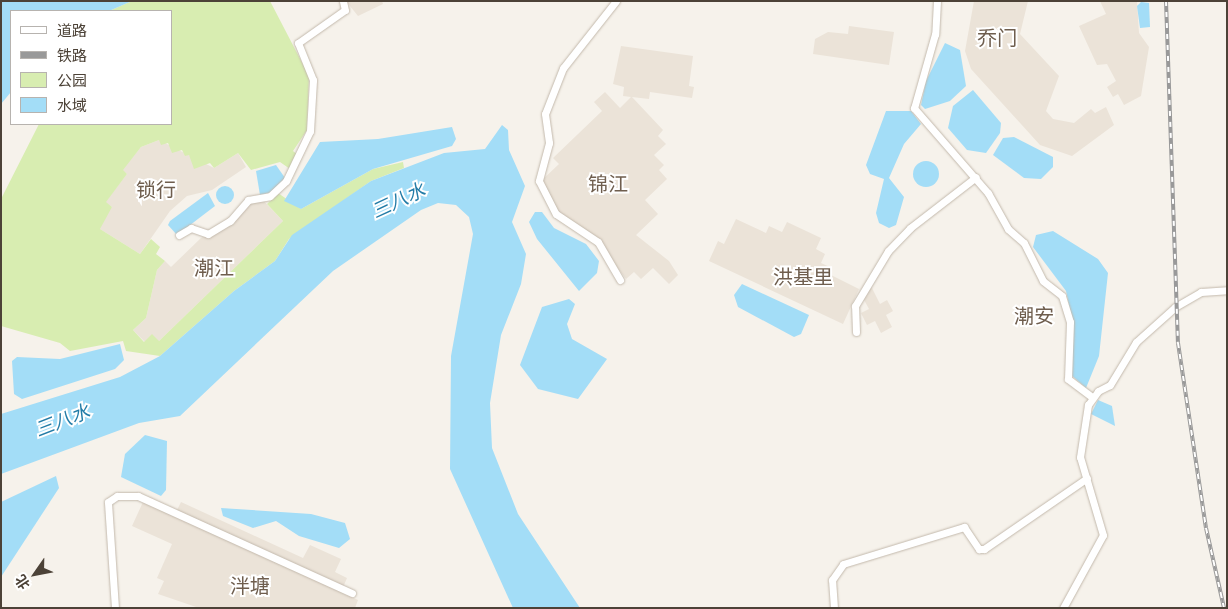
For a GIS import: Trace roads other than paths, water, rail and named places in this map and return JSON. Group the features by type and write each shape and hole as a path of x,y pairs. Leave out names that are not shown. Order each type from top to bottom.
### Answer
{"street":[{"path":"179,235 191,228 208,234 230,221 248,200 270,196 286,181 310,131 313,78 298,43 345,10 343,1"},
{"path":"616,1 564,68 544,116 549,143 539,181 556,214 598,242 620,280"},
{"path":"937,1 936,34 913,105 976,178 1008,229 1024,243 1043,281 1062,296 1070,322 1068,378 1092,397"},
{"path":"856,332 855,306 888,251 910,228 976,178"},
{"path":"1063,608 1103,535 1080,455 1092,397 1110,385 1136,342 1174,307 1201,292 1227,290"},
{"path":"834,608 832,580 843,564 964,527 979,549 984,549 1087,478"},
{"path":"115,608 108,502 125,496 138,496 352,593"}],"water":[{"path":"1,1 132,1 111,10 10,10 10,93 1,104"},
{"path":"1141,2 1149,3 1150,27 1140,28 1137,6"},
{"path":"945,43 960,50 966,86 950,101 925,109 921,105 926,81"},
{"path":"973,90 1001,123 1000,133 986,153 967,150 948,128 953,106"},
{"path":"886,111 911,111 921,124 904,144 889,178 904,197 896,225 889,228 879,223 876,213 884,179 870,174 866,165"},
{"name":"三八水","path":"502,125 508,130 509,150 525,186 512,222 526,254 521,284 501,335 490,403 492,448 518,514 580,608 513,608 450,469 451,356 473,234 469,217 456,205 438,203 421,210 333,271 180,416 139,423 1,474 1,414 120,377 160,356 234,291 275,261 292,235 371,181 444,153 485,149"},
{"path":"452,127 456,139 452,146 373,169 301,209 284,201 320,142 378,139"},
{"path":"1014,137 1053,157 1053,167 1041,179 1024,178 993,155 1003,138"},
{"path":"926,161 935,165 939,174 935,183 926,187 917,183 913,174 917,165"},
{"path":"276,165 285,178 272,192 260,195 256,171"},
{"path":"225,186 231,189 234,195 231,201 225,204 219,201 216,195 219,189"},
{"path":"208,193 215,206 177,235 168,225 170,221"},
{"path":"535,212 542,212 554,228 586,244 599,261 597,273 579,291 537,239 529,222"},
{"path":"1053,231 1098,259 1108,273 1099,356 1086,388 1070,374 1073,324 1066,291 1033,247 1036,235"},
{"path":"742,284 809,315 801,334 794,337 738,307 734,295"},
{"path":"569,299 575,304 567,324 572,339 607,359 578,399 538,389 520,365 542,307"},
{"path":"120,344 124,360 115,369 22,399 14,394 12,361 17,357 60,359"},
{"path":"1098,400 1112,406 1115,426 1091,414"},
{"path":"145,435 167,441 166,490 161,496 121,477 125,454"},
{"path":"56,476 59,488 1,577 1,502"},
{"path":"221,508 311,514 345,523 350,539 339,548 299,536 276,521 253,528 223,516"}],"railway":[{"path":"1166,1 1178,343 1206,528 1224,608"}],"district":[{"name":"乔门","path":"997,37"},
{"name":"锦江","path":"608,183"},
{"name":"锁行","path":"156,189"},
{"name":"潮江","path":"214,267"},
{"name":"洪基里","path":"803,276"},
{"name":"潮安","path":"1034,315"},
{"name":"泮塘","path":"250,585"}]}
